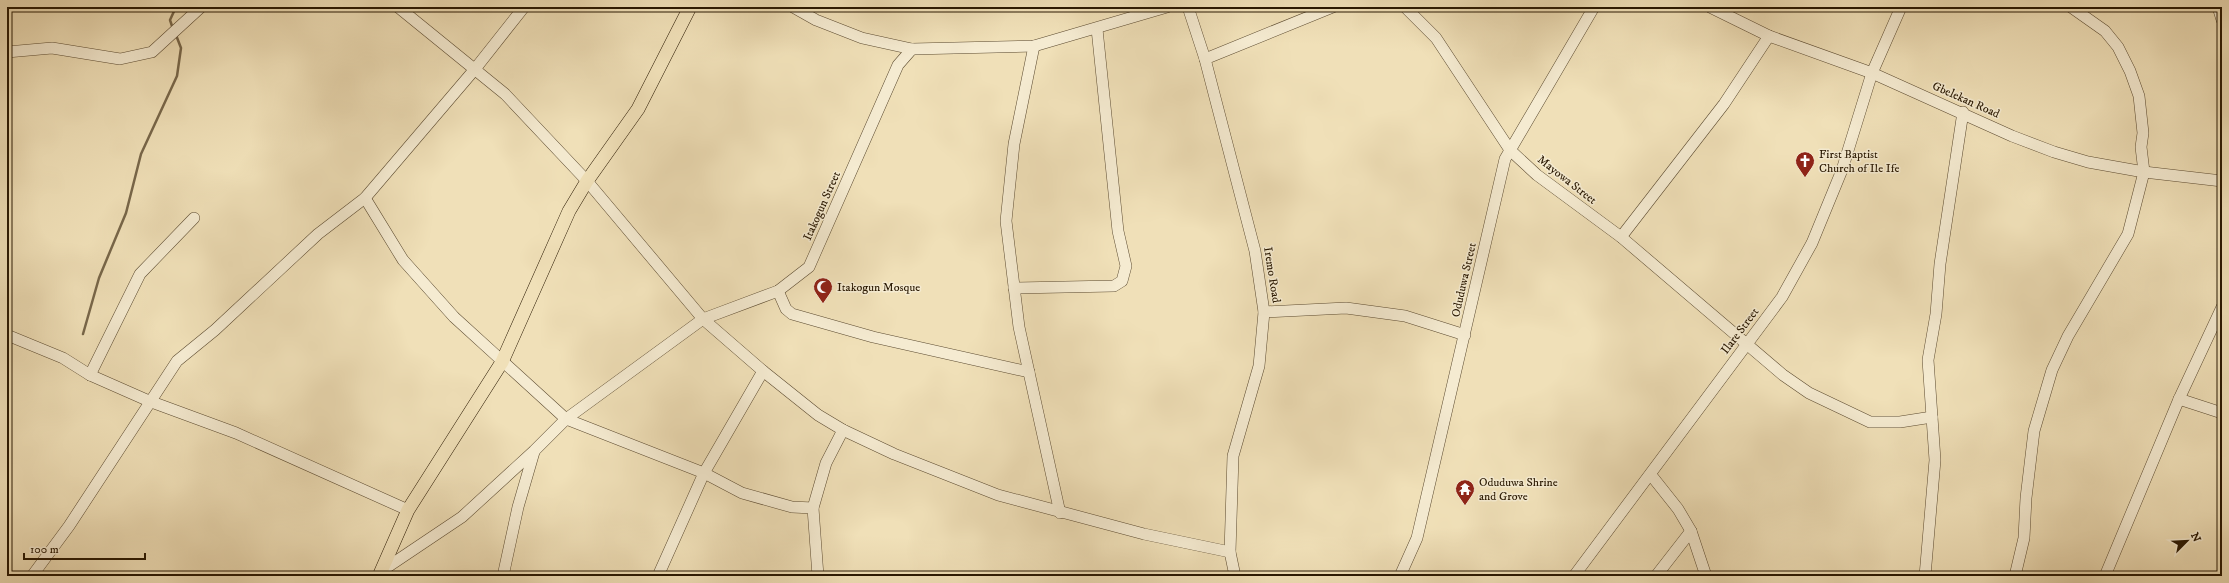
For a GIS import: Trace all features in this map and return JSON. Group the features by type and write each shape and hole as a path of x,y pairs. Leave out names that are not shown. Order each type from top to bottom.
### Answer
{"main road":[{"path":"381,573 408,510 502,362 566,218 587,181 638,109 690,7"}],"street":[{"path":"7,52 52,48 120,59 152,52 180,28 201,7"},
{"path":"398,7 505,94 587,181 703,319 763,372 818,415 843,430 945,475 998,495 1060,513 1144,534 1230,552"},
{"path":"32,576 68,526 177,360 215,330 318,234 365,198 475,69 524,7"},
{"path":"793,7 816,20 862,38 912,49 1034,46 1097,29 1167,7"},
{"name":"Iremo Road","path":"1188,7 1205,59 1255,250 1264,312 1259,366 1233,456 1230,552 1235,576"},
{"path":"1205,59 1333,7"},
{"name":"Mayowa Street","path":"1405,7 1436,38 1510,150 1537,175 1621,237 1783,375 1809,393 1870,422 1900,422 1932,417"},
{"name":"Oduduwa Street","path":"1400,576 1417,538 1505,159 1594,7"},
{"name":"Gbelekan Road","path":"1710,7 1769,36 1872,73 1963,112 2012,136 2054,152 2088,162 2144,172 2222,180"},
{"name":"Ilare Street","path":"1574,576 1651,475 1782,297 1812,243 1842,170 1872,73 1901,7"},
{"path":"2015,576 2024,538 2026,498 2034,431 2052,370 2068,336 2128,234 2144,172 2141,147 2143,133 2139,96 2130,72 2118,47 2105,31 2071,7"},
{"path":"2219,7 2222,20"},
{"path":"1014,288 1114,286 1122,281 1125,275 1126,266 1118,231 1115,181 1097,29"},
{"path":"1621,237 1724,104 1769,36"},
{"path":"1034,46 1009,180 1006,220 1014,288 1029,372 1060,513"},
{"name":"Itakogun Street","path":"381,573 462,516 534,451 566,419 703,319 778,291 809,267 898,65 912,49"},
{"path":"1925,576 1935,460 1928,360 1936,314 1940,264 1963,112"},
{"path":"365,198 403,260 454,317 566,419 704,473 742,493 792,507 813,508"},
{"path":"90,375 140,274 194,218"},
{"path":"778,291 786,309 792,314 873,337 1029,372"},
{"path":"2105,576 2179,399 2222,307"},
{"path":"1264,312 1346,308 1405,316 1465,336"},
{"path":"7,335 63,358 90,375 149,401 236,433 408,510"},
{"path":"658,576 704,473 763,372"},
{"path":"2179,399 2222,413"},
{"path":"818,576 813,508 826,463 843,430"},
{"path":"503,576 518,507 534,451"},
{"path":"1651,475 1678,508 1691,531 1706,576"},
{"path":"1656,576 1691,531"}],"waterway":[{"path":"173,29 170,20 176,7"},
{"path":"83,334 99,278 126,213 141,154 177,76 181,48 176,35"}],"place":[{"name":"First Baptist Church of Ile Ife","path":"1805,178"},
{"name":"Itakogun Mosque","path":"823,304"},
{"name":"Oduduwa Shrine and Grove","path":"1465,506"}]}
